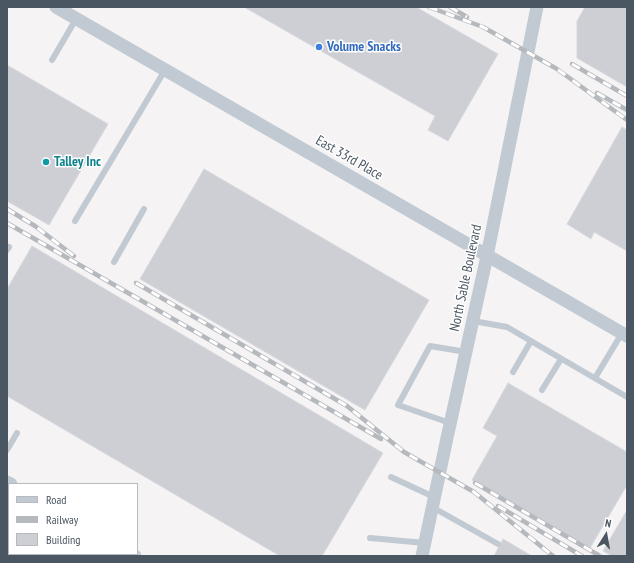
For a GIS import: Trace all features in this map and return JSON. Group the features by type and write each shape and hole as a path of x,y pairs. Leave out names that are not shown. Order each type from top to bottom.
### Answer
{"street":[{"name":"East 33rd Place","path":"56,7 624,334"},
{"name":"North Sable Boulevard","path":"422,556 487,256 538,7"}],"lane":[{"path":"52,60 76,18"},
{"path":"75,221 165,70"},
{"path":"114,262 144,209"},
{"path":"473,321 507,327 627,397"},
{"path":"595,378 624,334"},
{"path":"513,372 531,341"},
{"path":"450,423 398,405 430,346 466,352"},
{"path":"542,390 561,359"},
{"path":"7,450 17,433"},
{"path":"392,477 498,544"},
{"path":"370,538 425,543"}],"building":[{"path":"244,7 416,7 498,54 448,141 428,130 435,116"},
{"path":"585,7 627,7 627,87 577,58 577,21"},
{"name":"Talley Inc","path":"7,65 108,124 49,225 7,201"},
{"path":"622,127 627,130 627,251 594,232 591,239 567,224"},
{"path":"204,169 429,300 365,410 140,279"},
{"path":"32,246 383,453 322,556 280,556 7,396 7,289"},
{"path":"508,383 627,452 627,485 590,548 472,480 497,436 483,428"},
{"path":"627,510 627,556 612,556 603,551"},
{"path":"503,539 532,556 494,556"}],"railway":[{"path":"429,7 483,27 557,69 627,120"},
{"path":"450,7 467,17"},
{"path":"572,64 627,96"},
{"path":"597,93 627,110"},
{"path":"7,209 35,226 74,256"},
{"path":"7,223 381,439"},
{"path":"136,283 347,406 404,452 474,492 553,556"},
{"path":"475,483 600,556"},
{"path":"498,506 582,556"}],"place":[{"name":"Volume Snacks","path":"319,47"},
{"name":"Talley Inc","path":"46,162"}]}
